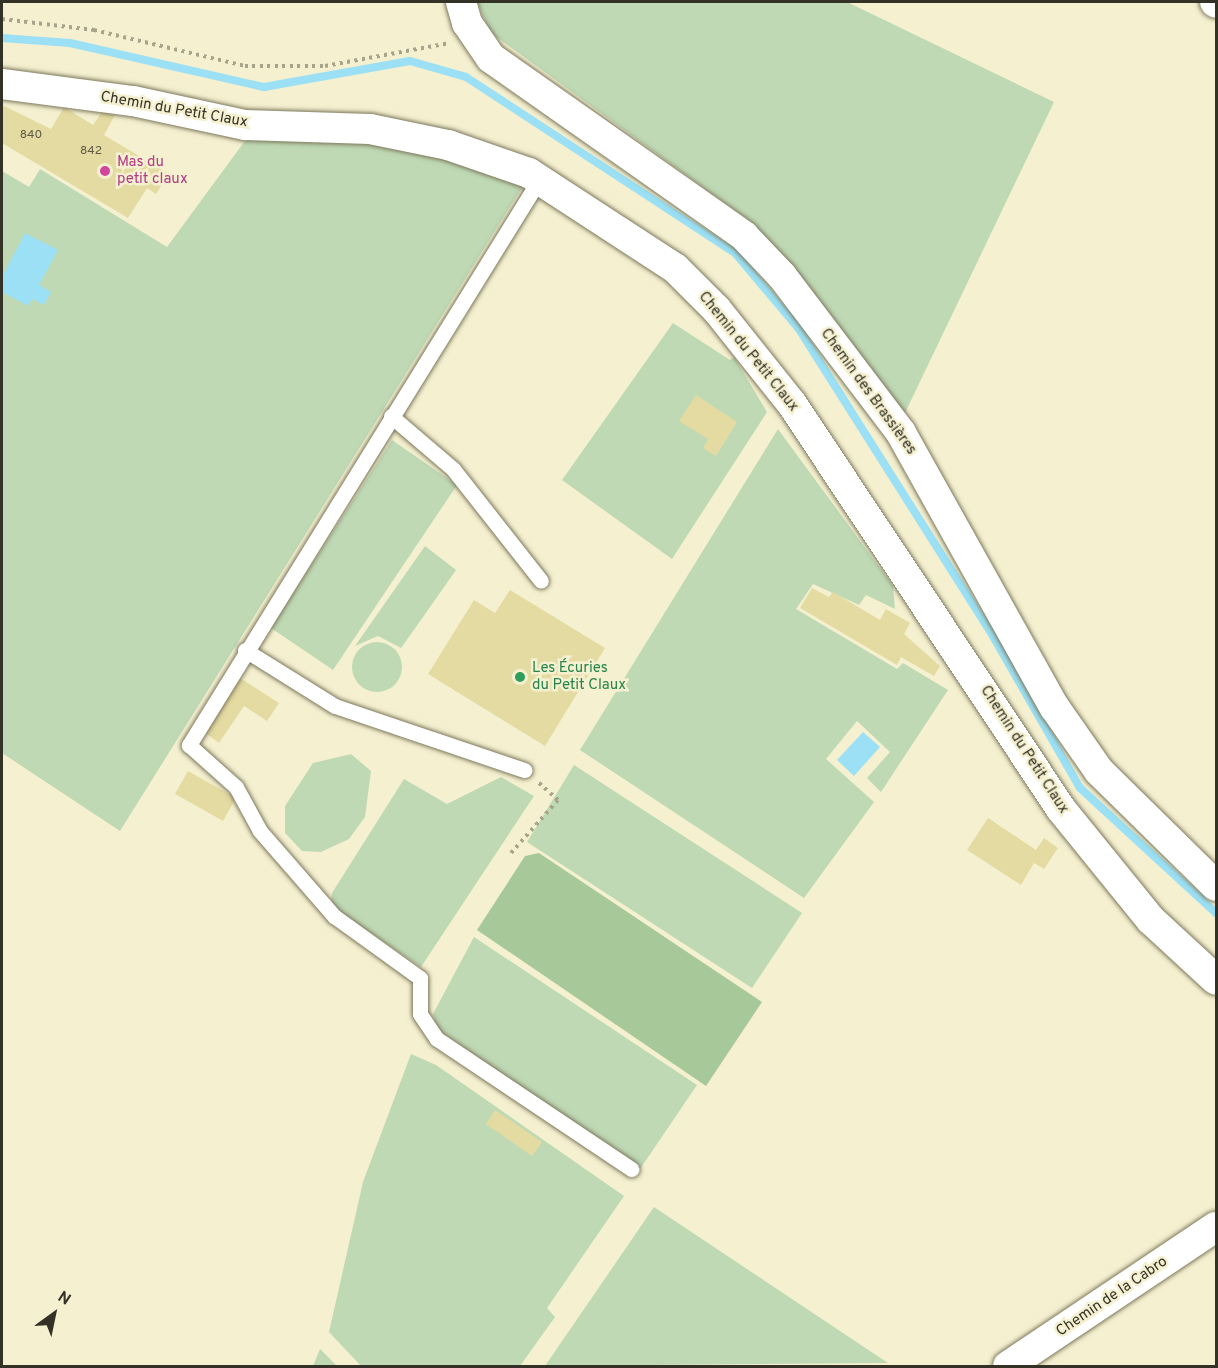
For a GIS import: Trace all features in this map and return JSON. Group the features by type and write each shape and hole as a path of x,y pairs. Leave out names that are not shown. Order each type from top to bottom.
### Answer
{"street":[{"path":"461,2 480,45"},
{"name":"Chemin des Brassières","path":"480,45 744,236 782,276 901,433 1055,708 1099,771 1216,886"},
{"name":"Chemin du Petit Claux","path":"2,84 133,101 245,125 370,129 448,145 539,180 675,268 717,310 792,404 890,544 1061,809 1151,920 1216,980"},
{"name":"Chemin de la Cabro","path":"1008,1366 1216,1227"}],"lane":[{"path":"539,180 245,650 189,745 236,787 260,831 334,916 420,978 420,1014 436,1039 631,1169"},
{"path":"391,416 453,468 541,581"},
{"path":"245,650 335,706 524,770"}],"path":[{"path":"2,19 94,30 245,66 326,66 413,46 480,45"},
{"path":"511,853 558,800 524,770"}],"green space":[{"path":"477,2 847,2 1054,102 904,415 755,225 491,33"},
{"path":"250,134 368,135 528,178 120,831 2,753 2,171 29,187 40,169 167,247"},
{"path":"673,323 730,360 734,357 767,412 672,559 562,480"},
{"path":"778,429 893,586 895,609 866,595 859,605 813,584 796,609 897,669 903,663 948,690 881,792 867,778 890,752 857,721 826,759 874,802 804,898 580,750"},
{"path":"392,440 457,485 333,670 271,628"},
{"path":"425,546 456,570 401,648 378,636 355,646"},
{"path":"377,642 386,644 397,653 402,667 400,676 391,687 377,692 368,690 357,681 352,667 354,658 363,647"},
{"path":"351,754 371,771 365,817 349,839 321,852 302,851 285,833 285,806 313,763"},
{"path":"574,765 802,913 752,988 527,842"},
{"path":"501,777 534,796 421,967 331,906 332,893 404,779 447,804"},
{"path":"539,853 762,1002 706,1086 477,930 525,856"},
{"path":"474,937 697,1085 640,1169 437,1029 433,1014"},
{"path":"411,1054 436,1065 624,1196 547,1308 555,1317 520,1366 361,1366 329,1332 363,1182"},
{"path":"654,1207 888,1363 545,1366"},
{"path":"320,1349 337,1366 313,1366"}],"water":[{"path":"25,233 58,250 39,285 51,292 44,305 32,299 28,306 2,292 2,277"},
{"path":"863,732 880,747 854,776 837,760"}],"building":[{"path":"2,105 51,129 64,107 93,125 104,109 115,115 104,135 169,174 156,194 147,188 128,218 2,143"},
{"path":"696,395 737,422 716,456 703,448 708,439 679,421"},
{"path":"812,588 829,597 833,592 880,620 886,609 910,623 904,634 940,666 934,676 901,657 897,665 800,608"},
{"path":"510,590 605,648 545,746 428,674 474,600 495,613"},
{"path":"235,675 279,703 267,721 244,706 219,743 200,729"},
{"path":"188,771 236,798 223,821 175,794"},
{"path":"988,818 1036,850 1044,838 1058,848 1044,869 1034,863 1021,885 967,850"},
{"path":"495,1110 542,1142 532,1156 486,1124"}],"waterway":[{"path":"2,38 70,43 264,87 410,61 466,77 735,253 799,329 994,638 1080,788 1216,913"}],"place":[{"name":"Mas du petit claux","path":"105,171"},
{"name":"Les Écuries du Petit Claux","path":"520,677"}]}
